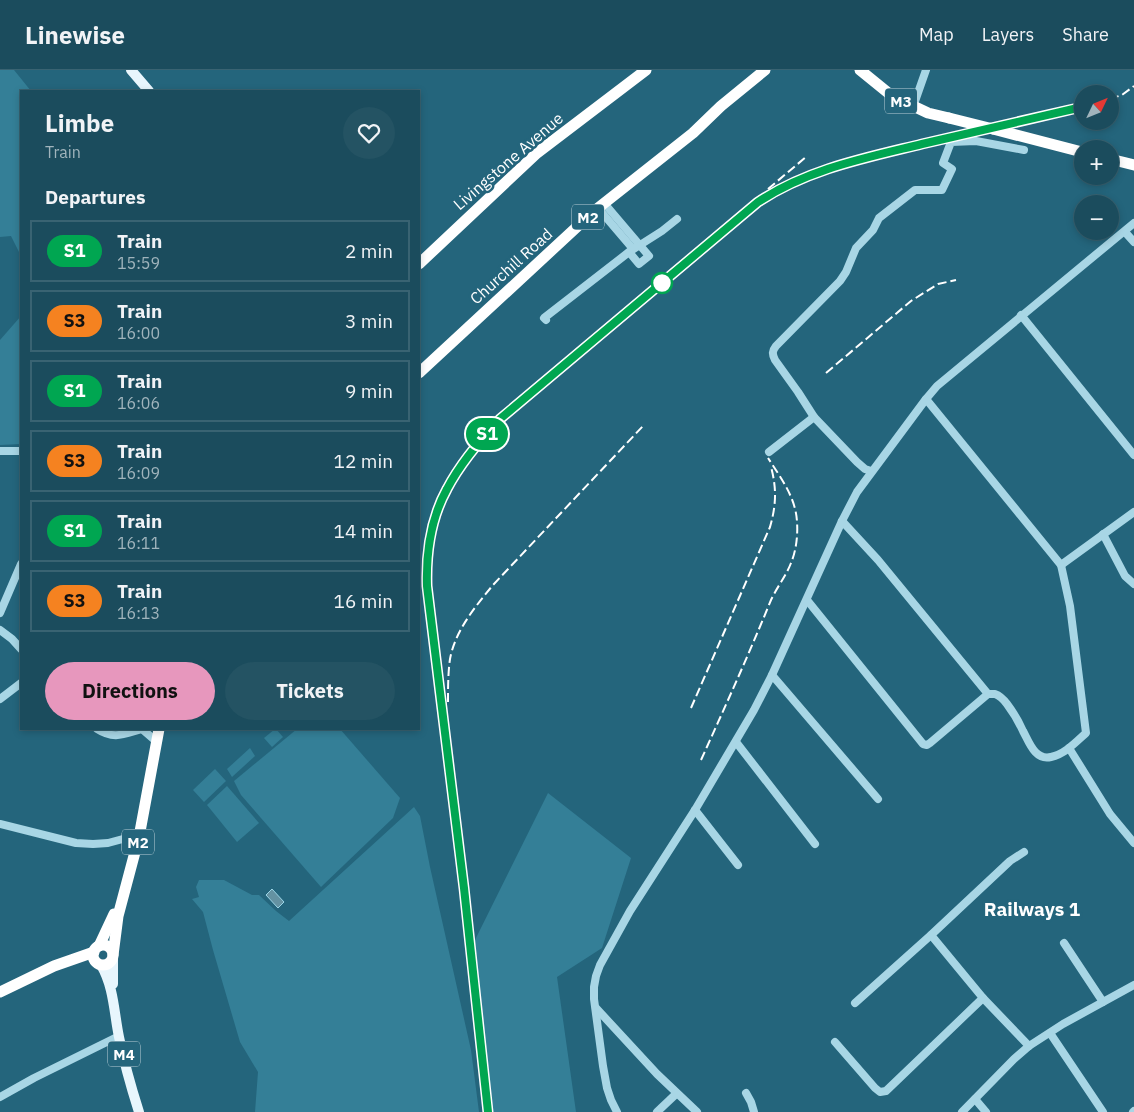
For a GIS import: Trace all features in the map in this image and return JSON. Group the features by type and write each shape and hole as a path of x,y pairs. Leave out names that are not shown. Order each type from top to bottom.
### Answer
{"highway":[{"name":"Livingstone Avenue","path":"420,263 537,153 646,70"},
{"name":"Churchill Road","path":"420,372 601,206 693,133 721,106 765,70"},
{"name":"M3","path":"860,70 892,96 928,114 1074,150"},
{"path":"1119,161 1134,165"},
{"name":"M2","path":"113,956 118,916 136,836 150,732"},
{"name":"M2","path":"96,949 114,914 136,836"},
{"path":"0,992 48,969 59,964 103,946 110,948 113,956 110,963 100,965 85,963 48,969"},
{"path":"96,949 94,960 100,965"}],"main road":[{"path":"131,70 148,90"},
{"name":"M4","path":"112,995 114,980 113,956"},
{"name":"M4","path":"100,965 107,975 119,1036 139,1112"}],"street":[{"path":"913,107 926,70"},
{"path":"871,471 856,462 814,417 775,360 773,350 840,280 846,272 856,248 873,230 880,218 915,190 942,190 952,170 944,163 951,142 976,141 1024,150"},
{"path":"601,206 649,256 639,264 621,228"},
{"path":"546,320 544,318 631,251 677,219"},
{"path":"617,1112 607,1088 596,1008 594,987 600,965 630,911 695,810 754,710 857,492 937,386 1134,223"},
{"path":"1125,232 1134,242"},
{"path":"1021,315 1134,456"},
{"path":"806,600 924,744 930,743 988,694 996,694 1001,697 1023,730 1031,748 1046,758 1069,748 1086,733 1070,606 1061,565 926,399"},
{"path":"769,452 814,417"},
{"path":"0,451 20,451"},
{"path":"1061,565 1134,512"},
{"path":"842,521 884,568 988,694"},
{"path":"1103,534 1125,576 1134,584"},
{"path":"0,614 20,566"},
{"path":"0,630 20,648"},
{"path":"772,675 878,799"},
{"path":"0,699 20,684"},
{"path":"101,731 111,735 150,732"},
{"path":"736,742 815,844"},
{"path":"1069,748 1110,814 1134,843"},
{"path":"695,810 738,864"},
{"path":"0,824 76,843 108,843 136,836"},
{"path":"855,1003 1010,862 1024,852"},
{"path":"931,935 983,998 1029,1046"},
{"path":"1064,943 1103,1002"},
{"path":"962,1112 1029,1046 1134,986"},
{"path":"834,1042 874,1088 880,1092 886,1091 983,998"},
{"path":"596,1008 676,1094 697,1112"},
{"path":"1050,1033 1103,1112"},
{"path":"0,1097 119,1036"},
{"path":"746,1093 754,1112"},
{"path":"656,1112 676,1094"},
{"path":"975,1099 986,1112"}],"shaded area":[{"path":"0,70 14,70 30,90 20,90 20,254 11,236 0,237"},
{"path":"20,317 20,444 0,445 0,340"},
{"path":"274,730 277,730 283,737 272,747 264,738"},
{"path":"296,730 341,730 400,798 393,818 321,887 241,795 234,781"},
{"path":"250,748 255,756 232,777 227,769"},
{"path":"215,769 226,781 204,802 193,790"},
{"path":"227,786 259,823 237,842 207,805"},
{"path":"548,793 631,858 602,948 557,977 576,1112 491,1112 473,944"},
{"path":"414,807 420,816 471,1050 479,1112 255,1112 258,1072 240,1042 203,912 192,899 199,897 196,887 199,880 224,880 252,895 259,895 289,921"},
{"path":"272,889 284,902 278,908 266,895"}],"railway":[{"path":"1119,96 1134,86"},
{"path":"488,1112 464,888 427,586 427,561 433,524 452,480 471,452 500,419 768,195 801,179 847,162 1074,109"},
{"path":"768,189 806,157"},
{"path":"826,373 911,301 938,284 956,280"},
{"path":"448,702 450,659 456,639 473,611 493,585 643,426"},
{"path":"701,760 771,600 793,558 797,538 796,513 787,488 768,458"},
{"path":"691,708 770,527 775,497 771,467"}],"train":[{"name":"S1","path":"488,1112 464,888 427,586 429,543 446,490 459,470 500,419 758,202 772,193 815,172 847,162 1074,109"}],"district":[{"name":"Railways 1","path":"1032,909"}]}
